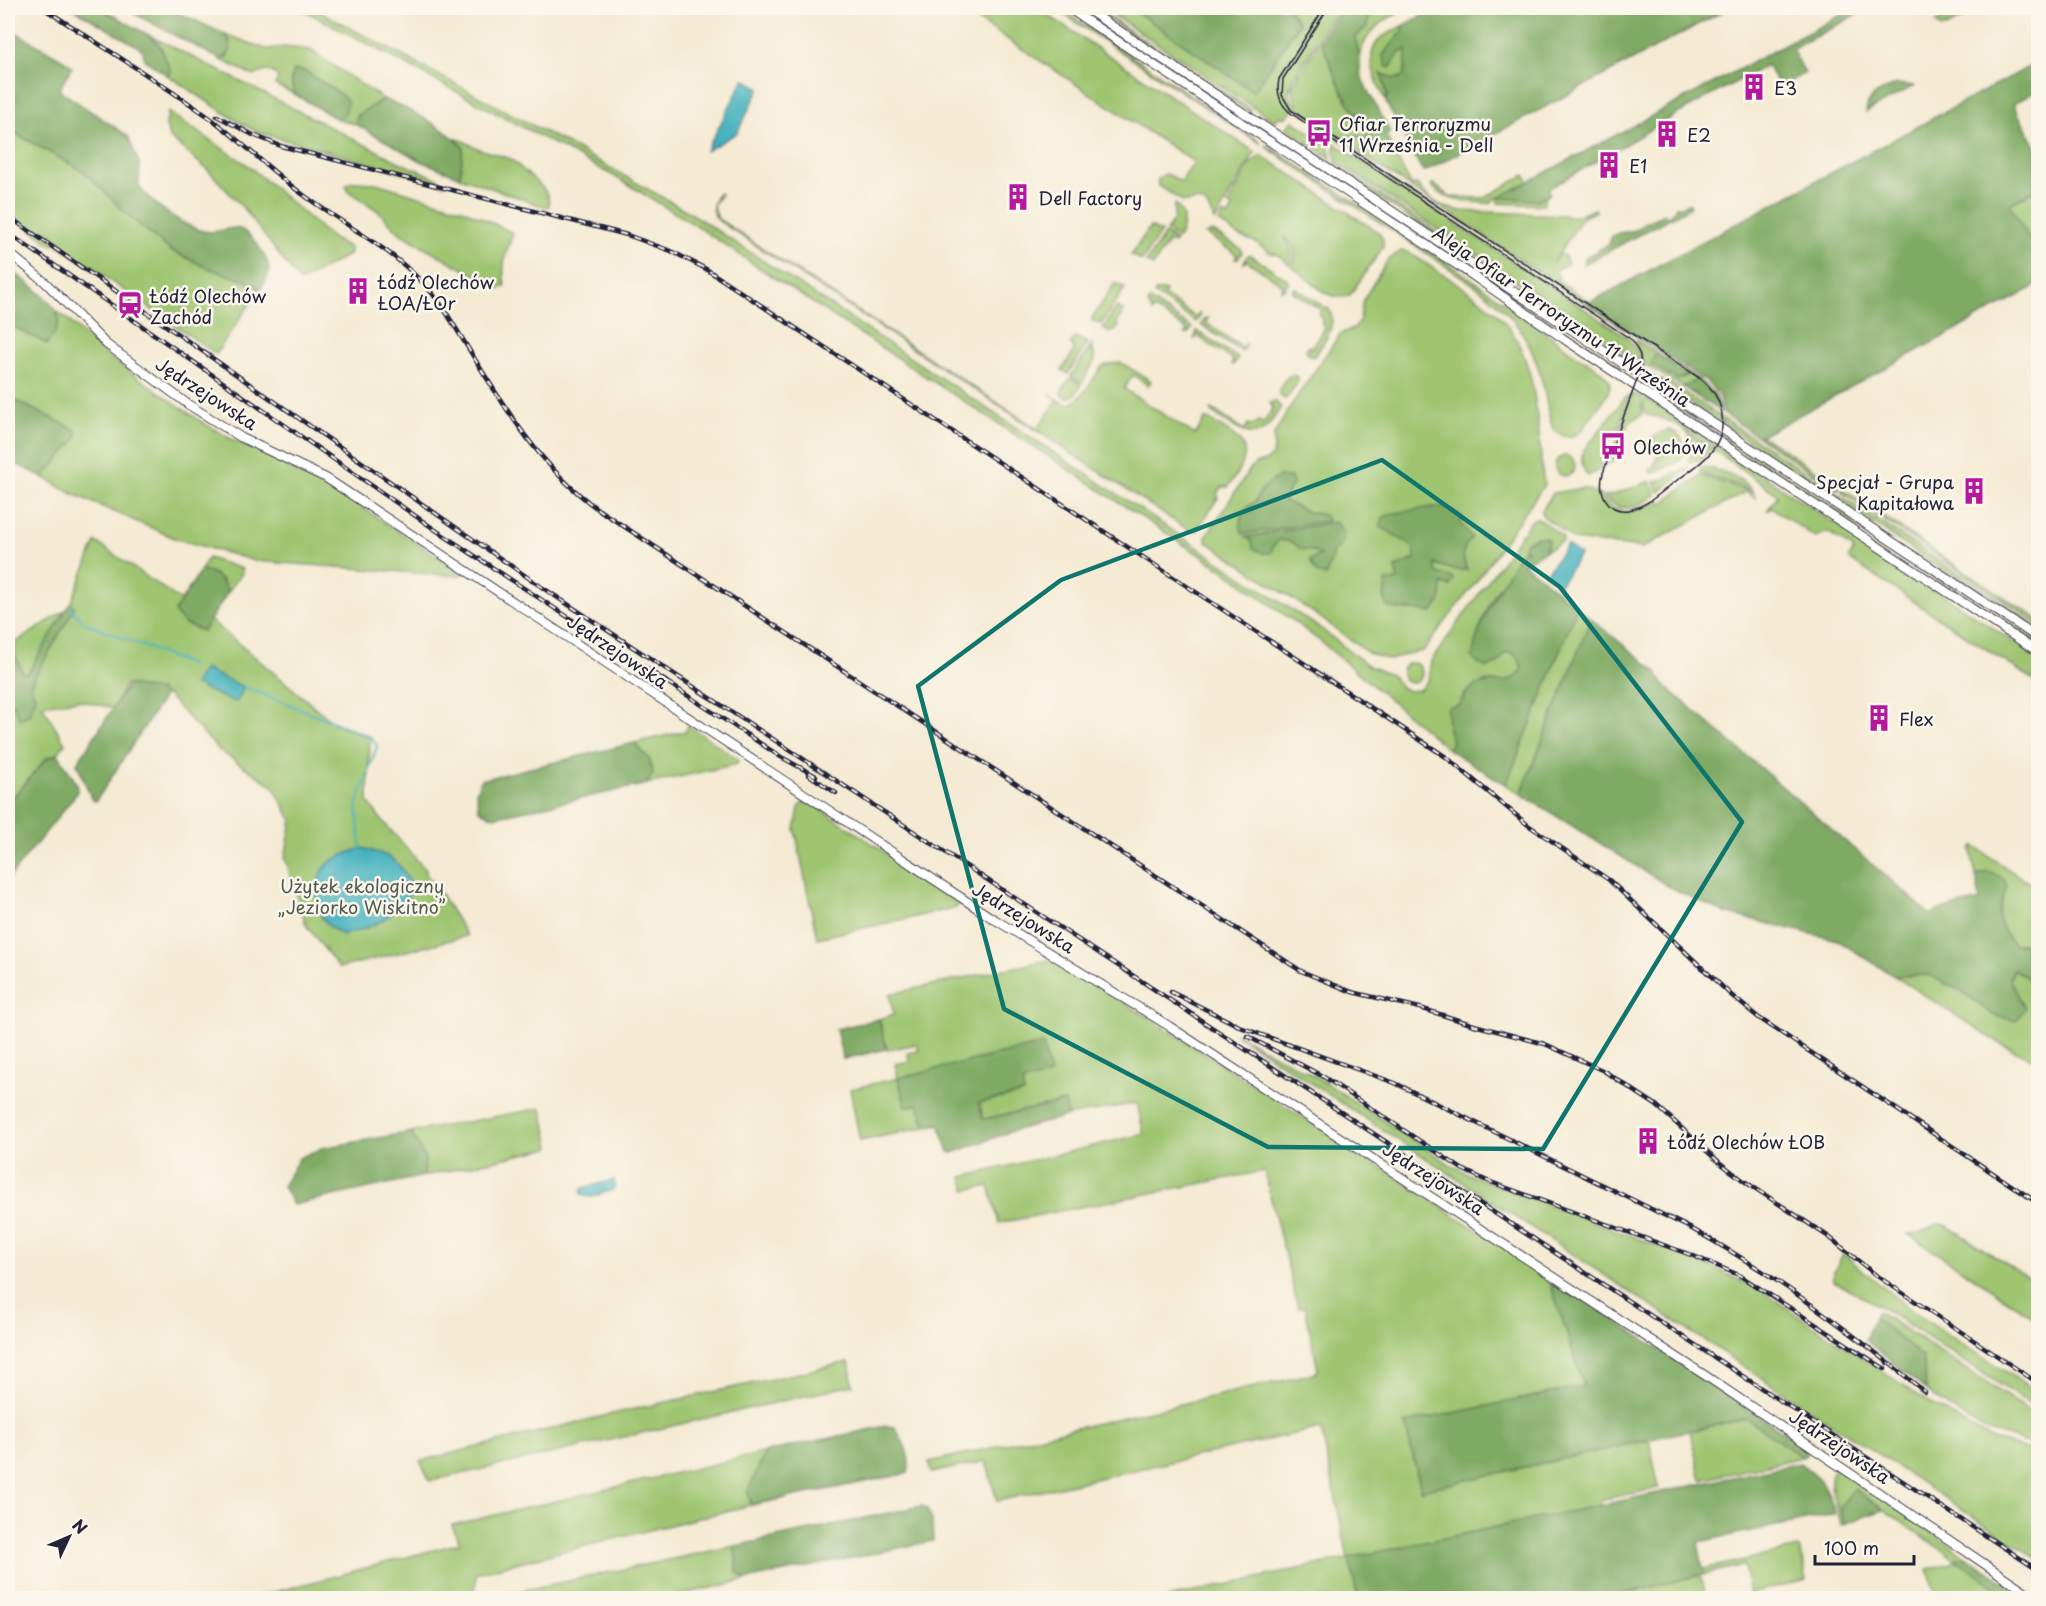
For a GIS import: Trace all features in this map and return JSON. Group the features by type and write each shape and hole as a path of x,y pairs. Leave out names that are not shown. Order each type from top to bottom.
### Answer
{"street":[{"name":"Aleja Ofiar Terroryzmu 11 Września","path":"1068,8 2038,652"},
{"name":"Aleja Ofiar Terroryzmu 11 Września","path":"1085,8 2038,638"},
{"name":"Jędrzejowska","path":"8,252 45,283 106,344 189,405 242,438 326,478 989,916 1189,1039 1696,1369 2035,1599"}],"highlighted area":[{"path":"1382,460 1560,587 1742,822 1543,1149 1268,1147 1004,1009 918,686 1061,580"}],"green space":[{"path":"72,8 101,8 145,33 159,45 171,71 167,75 145,60 142,49"},
{"path":"124,8 168,8 225,34 230,45 230,52 221,60"},
{"path":"300,8 313,8 564,142 692,214 1320,628 1369,666 1391,675 1402,688 1410,691 1419,690 1428,680 1431,661 1530,522 1535,518 1539,519 1563,537 1563,541 1545,551 1548,545 1536,537 1525,543 1528,551 1520,553 1506,580 1496,591 1475,643 1497,664 1506,652 1516,655 1522,670 1515,679 1502,683 1486,681 1464,694 1448,729 1453,742 1448,749 1320,641 1229,574 695,225 614,176"},
{"path":"960,8 1037,8 1255,152 1215,221 1208,207 1202,202 1183,202 1158,185 1158,179 1165,174 1181,182 1194,162"},
{"path":"1054,8 1060,8 1261,142 1260,143"},
{"path":"1074,8 1078,8 1267,133 1265,135"},
{"path":"1092,8 1095,8 1251,110 1249,112"},
{"path":"1103,8 1131,8 1254,92 1299,24 1288,8 1339,8 1291,81 1289,92 1295,107 1285,118 1281,116 1274,121"},
{"path":"1131,8 1288,8 1299,23 1254,92"},
{"path":"1342,8 1372,8 1367,26 1355,38 1364,84 1390,132 1386,136 1391,145 1385,149 1366,139 1369,127 1346,98 1321,40"},
{"path":"1372,8 1407,8 1383,22 1370,33 1360,58 1355,38 1367,25"},
{"path":"1436,8 1729,8 1426,171 1422,170 1386,102 1387,94 1381,74 1396,79 1404,76 1407,49 1399,53 1390,68 1386,66 1383,55 1403,31 1403,26"},
{"path":"1854,8 1869,8 1792,49 1805,73 1779,87 1767,65 1548,189 1550,193 1538,200 1498,198"},
{"path":"1962,8 1983,8 1946,27 1941,28 1936,22"},
{"path":"1403,26 1404,31 1383,55 1399,53 1407,49 1404,76 1396,79 1382,74 1387,94 1386,102 1373,69 1372,52 1381,38"},
{"path":"8,28 72,67 59,90 128,136 140,166 139,187 152,200 174,217 199,230 213,232 236,228 247,233 268,265 267,279 259,291 257,285 208,268 170,250 130,217 83,171 8,129"},
{"path":"145,33 399,162 438,179 443,184 257,132 167,75 171,71 160,45"},
{"path":"225,34 266,49 285,47 310,50 383,99 358,115 355,124 339,120 346,111 291,80 294,94 275,85 278,77 272,72 263,72 254,76 221,60 228,56 230,41"},
{"path":"1321,40 1346,98 1369,127 1366,139 1357,135 1337,138 1338,136 1297,109 1292,85"},
{"path":"2038,62 2038,90 2013,104 2038,150 2038,188 2010,204 2030,241 2038,237 2038,285 1761,436 1757,436 1724,414 1718,394 1706,381 1588,305 1590,302"},
{"path":"294,70 305,71 347,100 346,111 339,120 294,94 291,80"},
{"path":"1897,84 1914,86 1866,112 1869,101 1881,91"},
{"path":"383,99 426,119 463,147 460,177 421,161 355,124 358,115"},
{"path":"168,112 249,166 333,239 350,248 350,254 300,282 244,209 210,172 169,137 166,125"},
{"path":"1293,121 1328,144 1331,158 1286,128"},
{"path":"8,129 83,171 130,217 170,250 208,268 257,285 259,291 216,354 54,242 52,245 8,213"},
{"path":"1280,129 1640,366 1639,369 1277,131"},
{"path":"455,137 479,149 511,159 542,187 548,196 549,206 545,207 460,177 463,147"},
{"path":"1273,137 1617,364 1622,369 1272,139"},
{"path":"1356,137 1397,159 1412,186 1417,184 1436,203 1448,208 1462,211 1565,215 1566,217 1595,209 1596,211 1582,218 1553,263 1560,254 1565,256 1568,264 1559,268 1556,273 1559,277 1557,279 1590,302 1588,305 1339,140"},
{"path":"1334,143 1626,336 1636,348 1640,362 1336,162"},
{"path":"1267,145 1491,292 1604,375 1609,380 1610,386 1607,395 1581,431 1567,436 1553,429 1543,384 1533,354 1519,328 1501,306 1476,286 1266,147"},
{"path":"1261,155 1378,232 1383,239 1383,247 1350,295 1342,297 1326,293 1292,267 1295,258 1294,250 1291,243 1284,237 1292,252 1290,265 1277,254 1239,236 1219,222 1223,214 1228,217 1233,208 1228,205 1250,164"},
{"path":"1525,175 1529,182 1499,198 1538,200 1550,193 1544,200 1544,205 1498,203 1497,198 1494,198 1492,203 1459,201 1444,196 1431,185 1434,184 1450,197 1484,198"},
{"path":"352,182 376,183 465,210 513,233 505,259 505,286 499,289 401,234 377,210 348,191 346,185"},
{"path":"2038,188 2038,237 2030,241 2010,204"},
{"path":"1689,203 1691,207 1583,265 1586,257 1609,244 1612,236 1636,230 1664,214 1671,216 1676,206"},
{"path":"1174,204 1181,211 1183,220 1178,238 1166,231 1174,219"},
{"path":"713,206 718,219 1037,429 1058,400 1056,398 1066,404 1071,404 1086,390 1102,366 1120,362 1151,381 1148,385 1133,375 1124,389 1195,435 1205,419 1226,430 1242,445 1244,458 1241,466 1228,487 1222,487 1217,493 1218,498 1197,530 1191,532 719,221 714,214"},
{"path":"1150,227 1161,232 1142,261 1131,255"},
{"path":"1213,232 1241,249 1242,253 1238,258 1235,259 1237,255 1206,234"},
{"path":"1165,234 1176,240 1174,243 1169,241 1153,266 1146,262"},
{"path":"1401,251 1408,252 1453,280 1495,312 1510,329 1529,370 1537,416 1544,485 1473,586 1423,651 1391,660 1368,653 1318,616 1206,541 1206,536 1251,468 1255,464 1268,460 1272,455 1274,435 1290,407 1340,334 1354,328 1359,323 1363,300 1388,260"},
{"path":"1250,255 1287,279 1288,283 1284,289 1281,290 1283,285 1247,261 1243,264"},
{"path":"8,268 37,291 57,312 58,325 47,344 8,324"},
{"path":"1115,283 1125,288 1101,324 1091,320"},
{"path":"1294,288 1327,307 1331,313 1329,333 1313,357 1306,350 1308,346 1312,348 1325,328 1319,315 1321,310 1292,291"},
{"path":"1156,291 1166,291 1164,295 1196,317 1199,313 1200,316 1196,322 1154,294"},
{"path":"1150,300 1192,328 1188,334 1185,334 1187,330 1155,309 1152,312 1148,304"},
{"path":"1117,307 1124,311 1116,323 1119,326 1115,331 1108,332 1103,328"},
{"path":"58,312 106,355 202,422 233,440 318,479 462,574 459,576 255,561 177,539 73,494 43,477 77,438 76,430 8,397 8,324 47,344 59,320"},
{"path":"1208,318 1206,323 1242,347 1246,343 1242,352 1201,325"},
{"path":"1197,331 1238,358 1234,364 1232,365 1233,360 1197,336 1194,340"},
{"path":"1075,337 1088,343 1068,374 1062,370 1074,351 1070,344"},
{"path":"1636,340 1656,353 1652,364 1677,380 1690,374 1698,379 1683,387 1643,364"},
{"path":"1092,344 1095,360 1082,383 1071,376"},
{"path":"1656,353 1690,374 1677,380 1651,364"},
{"path":"1293,375 1298,377 1298,381 1284,399 1279,395 1281,386"},
{"path":"1070,378 1081,385 1075,395 1068,398 1062,396 1061,392"},
{"path":"1658,379 1670,383 1722,418 1722,424 1656,381"},
{"path":"1698,379 1714,394 1721,412 1683,387"},
{"path":"1650,391 1707,427 1741,446 2018,628 2038,643 2038,648"},
{"path":"1633,394 1642,396 1642,414 1629,423 1623,440 1621,440 1618,458 1608,464"},
{"path":"1630,395 1618,429 1614,428 1599,470 1588,476 1582,464 1584,450 1625,398"},
{"path":"8,397 76,430 77,438 43,477 8,460"},
{"path":"1646,398 1716,444 1712,449 1673,423 1646,415 1643,406"},
{"path":"1275,401 1281,407 1266,428 1255,434 1241,430 1211,411 1212,409 1244,430 1248,424 1253,425 1259,421 1263,424 1273,408 1270,403"},
{"path":"1724,419 2025,618 2038,627 2038,633 1724,425"},
{"path":"1683,429 1711,450 1701,460 1689,461 1692,444"},
{"path":"1668,430 1678,435 1684,443 1684,453 1675,464 1652,473 1650,469 1654,466 1658,453 1648,450 1660,432"},
{"path":"1757,436 1769,440 1840,487 1837,489"},
{"path":"1717,445 2038,658 2038,683 1850,560 1854,549 1828,532 1815,537 1772,508 1767,511 1778,495 1714,450"},
{"path":"1565,456 1572,459 1575,466 1572,473 1565,476 1558,473 1555,466 1558,459"},
{"path":"1702,467 1732,475 1745,483 1755,494 1748,489 1701,473 1699,471"},
{"path":"1690,468 1659,492 1655,482"},
{"path":"1700,475 1747,491 1756,498 1746,492 1642,548 1574,540 1541,512 1553,493 1584,488 1601,496 1612,508 1626,512 1660,501 1663,503"},
{"path":"1280,477 1291,477 1293,485 1284,501 1308,512 1324,515 1328,521 1243,534 1242,515 1265,487"},
{"path":"1650,481 1656,495 1636,506 1623,508 1616,506 1605,496 1613,495"},
{"path":"1843,489 2038,619 2038,623 1842,492"},
{"path":"1432,507 1448,508 1461,516 1461,524 1472,538 1466,545 1464,553 1467,570 1453,570 1435,564 1436,572 1454,579 1450,587 1442,583 1441,601 1432,613 1387,607 1384,596 1386,582 1398,580 1395,567 1415,559 1414,547 1381,527 1383,518 1390,514"},
{"path":"1335,522 1344,532 1342,544 1333,553 1326,576 1316,573 1310,560 1320,555 1313,551 1301,549 1292,542 1279,540 1273,546 1271,553 1263,553 1254,549 1251,540 1246,537"},
{"path":"1536,537 1546,538 1548,541 1545,551 1523,563 1577,607 1506,785 1448,749 1452,742 1448,725 1448,707 1460,704 1467,692 1474,686 1506,681 1514,678 1522,670 1518,657 1510,653 1506,652 1497,664 1487,668 1472,657 1485,616 1498,591 1520,553 1523,550 1527,551 1524,547 1525,543"},
{"name":"Użytek ekologiczny „Jeziorko Wiskitno”","path":"96,542 215,624 334,723 370,738 368,801 379,817 426,870 426,874 467,936 339,968 306,925 285,858 292,821 273,786 220,751 166,694 163,698 162,693 126,684 113,708 78,700 42,705 65,743 58,754 47,758 8,803 8,645 12,645 69,608"},
{"path":"208,558 242,569 242,573 228,592 222,580 201,570"},
{"path":"201,570 218,577 228,592 203,631 185,624 174,612"},
{"path":"70,603 75,607 30,686 36,697 30,714 20,719 13,704 8,710 8,653 14,653 23,673 28,673"},
{"path":"1577,607 1591,619 1521,794 1506,785"},
{"path":"1591,619 1657,672 1662,683 1931,915 1936,911 1980,900 1976,876 1988,872 2004,878 2007,887 1999,911 2003,930 2014,945 2035,942 2038,939 2038,985 2013,969 2010,981 2025,1008 2016,1021 1993,1015 1966,994 1929,975 1894,976 1837,940 1725,913 1673,889 1521,794"},
{"path":"1412,663 1419,666 1422,673 1419,680 1412,683 1405,680 1402,673 1405,666"},
{"path":"128,685 162,691 163,698 96,801 92,800 77,763"},
{"path":"688,725 738,759 737,764 647,784 653,773 649,759 634,743 686,731"},
{"path":"634,743 649,759 653,773 647,784 494,817 479,810 476,792 481,780"},
{"path":"58,754 77,784 77,793 8,879 8,803 47,758"},
{"path":"803,802 813,804 960,902 956,908 817,938 795,830 799,808"},
{"path":"1974,846 2038,889 2038,939 2035,942 2014,945 2003,930 1999,911 2007,887 1988,873 1976,876 1971,850"},
{"path":"1053,959 1145,1015 1548,1276 1584,1386 1405,1423 1421,1490 1649,1440 1659,1488 1600,1500 1601,1506 1349,1558 1358,1598 1167,1598 1348,1558 1321,1428 997,1501 986,1461 931,1473 929,1462 1315,1373 1318,1370 1305,1307 1298,1308 1264,1171 999,1223 989,1186 966,1190 962,1177 1144,1134 1137,1103 1068,1116 1064,1102 984,1120 979,1103 1024,1093 1021,1083 898,1078 895,1064 909,1061 908,1053 919,1051 917,1044 887,1050 879,1019 894,1014 889,994"},
{"path":"2014,968 2038,985 2038,1061 1999,1043 1894,976 1929,975 1966,994 1993,1015 2025,1008 2010,981"},
{"path":"879,1019 887,1049 843,1059 836,1029"},
{"path":"1236,1034 1320,1079 1470,1175 1708,1265 1760,1290 1921,1397 1977,1431 1995,1440 2038,1452 2038,1559"},
{"path":"1043,1044 1050,1075 1022,1083 1024,1093 979,1103 983,1119 1065,1102 1068,1116 1012,1131 953,1153 949,1152 939,1124 926,1127 918,1104 906,1107 898,1078"},
{"path":"898,1078 906,1106 918,1104 926,1127 860,1141 850,1089"},
{"path":"542,1108 550,1148 424,1176 425,1158 411,1132"},
{"path":"411,1132 425,1159 424,1176 293,1205 283,1186 299,1158 322,1148"},
{"path":"1938,1224 1946,1225 2038,1284 2038,1320 1908,1234 1919,1233"},
{"path":"1843,1254 1917,1315 2036,1391 2028,1403 1883,1308 1834,1281 1834,1271"},
{"path":"1548,1276 1808,1448 1806,1455 1802,1457 1746,1418 1421,1490 1405,1423 1584,1386"},
{"path":"1879,1312 2038,1417 2038,1446 1983,1429 1926,1390 1923,1357 1874,1317"},
{"path":"1874,1317 1923,1357 1926,1390 1865,1340"},
{"path":"849,1362 853,1385 430,1481 420,1461 612,1414"},
{"path":"1747,1418 1802,1457 1701,1480 1690,1431"},
{"path":"886,1426 895,1427 904,1443 909,1460 908,1473 751,1505 748,1491 766,1452"},
{"path":"766,1452 748,1491 751,1505 476,1573 475,1592 486,1598 252,1598 460,1543 452,1525"},
{"path":"1800,1463 1824,1484 1835,1514 1698,1542 1704,1574 1618,1595 1619,1598 1358,1598 1349,1558"},
{"path":"1834,1468 1967,1557 1955,1559 1854,1489 1840,1507 1844,1524 1841,1525 1831,1488"},
{"path":"1854,1489 1883,1510 1844,1524 1840,1507"},
{"path":"921,1506 927,1509 932,1520 933,1541 746,1580 737,1572 735,1546"},
{"path":"735,1546 737,1572 746,1580 666,1598 486,1598"},
{"path":"1799,1548 1807,1580 1749,1594 1744,1565 1704,1574 1703,1569"},
{"path":"1967,1557 2030,1598 1957,1598 1999,1589 1955,1559"},
{"path":"1958,1561 1999,1589 1957,1598 1936,1598 1928,1569"},
{"path":"1701,1575 1706,1598 1619,1598 1618,1595"}],"water":[{"path":"744,79 760,88 737,133 706,151"},
{"path":"1567,545 1580,555 1559,585 1545,574"},
{"path":"204,669 244,687 237,702 194,684"},
{"path":"362,848 394,860 403,870 413,888 399,907 384,920 342,935 322,918 317,902 317,885 319,877 328,864 340,856"},
{"path":"614,1180 613,1190 592,1197 581,1193 586,1187"}],"waterway":[{"path":"71,608 83,622 191,665"},
{"path":"244,687 370,736 377,746 357,805 361,850"}],"tram line":[{"path":"1324,8 1279,79 1278,90 1284,107 1632,340 1640,355 1641,369 1603,473 1602,487 1609,504 1621,510 1629,510 1652,500 1703,461 1717,443 1721,433 1722,414 1715,395 1701,379 1291,110 1282,95 1283,79 1328,8"}],"railway":[{"path":"43,8 206,115 292,186 378,245 412,272 442,306 493,389 530,442 574,489 599,510 1301,971 1352,992 1420,1008 1545,1044 1604,1071 1656,1105 1719,1162 1744,1181 1829,1237 1877,1276 2038,1383"},
{"path":"217,116 253,135 281,146 627,235 671,251 706,269 1446,757 1528,825 1609,880 1731,995 1759,1018 2038,1203"},
{"path":"8,216 543,588 2038,1570"},
{"path":"8,233 440,533 781,757 816,776"},
{"path":"809,775 836,793"},
{"path":"1171,992 1243,1028 1395,1083 1692,1229 1753,1265 1812,1305 1925,1392"},
{"path":"1247,1036 1324,1077 1462,1169 1485,1180 1691,1255 1739,1275 1885,1369"}],"place":[{"name":"E3","path":"1754,87"},
{"name":"Ofiar Terroryzmu 11 Września - Dell","path":"1319,133"},
{"name":"E2","path":"1667,134"},
{"name":"E1","path":"1609,165"},
{"name":"Dell Factory","path":"1018,197"},
{"name":"Łódź Olechów ŁOA/ŁOr","path":"358,291"},
{"name":"Łódź Olechów Zachód","path":"130,305"},
{"name":"Olechów","path":"1613,446"},
{"name":"Specjał - Grupa Kapitałowa","path":"1974,491"},
{"name":"Flex","path":"1879,718"},
{"name":"Łódź Olechów ŁOB","path":"1648,1141"}]}
